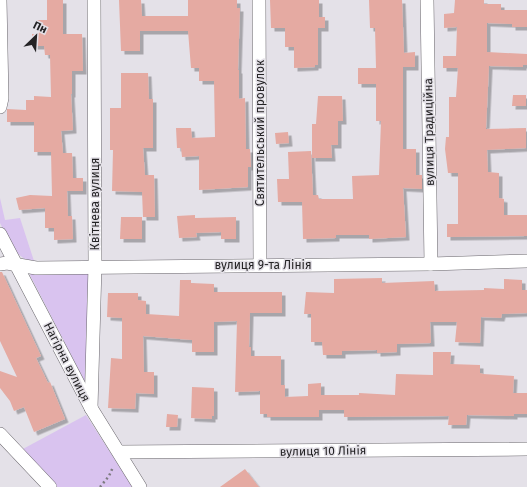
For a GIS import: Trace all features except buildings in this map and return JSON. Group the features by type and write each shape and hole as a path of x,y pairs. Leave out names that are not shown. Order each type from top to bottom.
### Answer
{"street":[{"path":"0,0 2,98 0,107"},
{"name":"Квітнева вулиця","path":"90,408 96,266 94,0"},
{"name":"Святительський провулок","path":"260,0 260,265"},
{"name":"вулиця Традиційна","path":"427,0 431,264"},
{"name":"Нагірна вулиця","path":"0,234 90,408 140,487"},
{"name":"вулиця 9-та Лінія","path":"0,264 16,264 36,268 96,266 431,264 527,261"},
{"path":"0,434 50,487"},
{"name":"вулиця 10 Лінія","path":"119,452 527,449"}],"path":[{"path":"100,487 109,476 119,452"}],"shaded area":[{"path":"0,198 5,220 20,218 34,261 26,260 14,251 0,223"},
{"path":"89,271 87,380 84,380 30,275"},
{"path":"86,415 132,486 56,487 21,450"}]}
